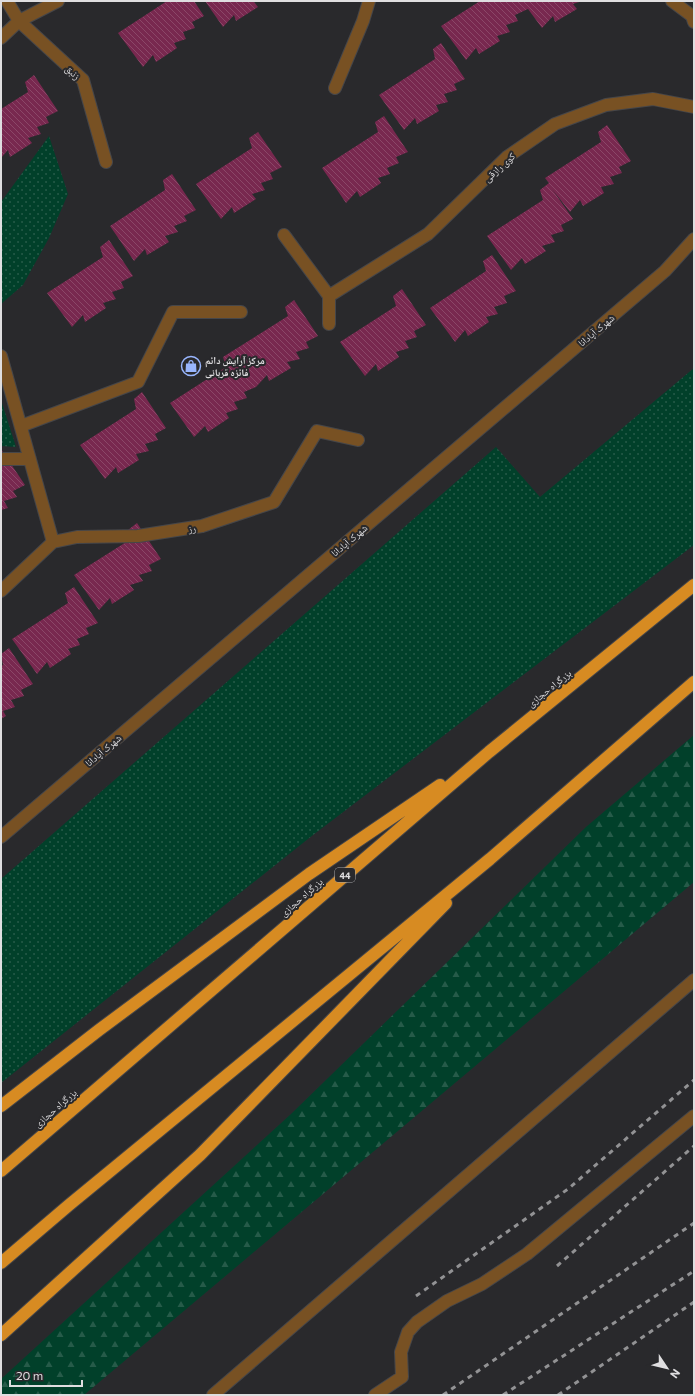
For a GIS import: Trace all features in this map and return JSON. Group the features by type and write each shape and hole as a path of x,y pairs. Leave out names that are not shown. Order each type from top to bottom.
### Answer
{"highway":[{"name":"بزرگراه حجازی","path":"1,1171 489,752 694,585"},
{"path":"1,1263 69,1205 490,859 694,682"},
{"path":"1,1106 99,1030 309,874 489,752"},
{"path":"1,1335 200,1155 490,859"}],"street":[{"name":"زنبق","path":"7,1 19,21 83,80 106,162"},
{"path":"1,38 19,21 58,1"},
{"path":"335,88 363,21 369,1"},
{"path":"672,1 692,16 694,22"},
{"name":"کوی رازقی","path":"329,296 428,234 507,157 555,124 606,105 653,99 694,107"},
{"path":"284,235 329,296 329,324"},
{"name":"شهرک آپادانا","path":"1,837 665,271 694,239"},
{"path":"21,426 138,382 173,312 241,312"},
{"path":"1,356 53,542 1,591"},
{"name":"رز","path":"53,542 77,537 138,536 202,526 274,502 317,432 358,440"},
{"path":"1,459 30,459"},
{"path":"212,1395 694,980"},
{"path":"374,1395 402,1377 401,1352 408,1332 417,1322 447,1301 482,1284 527,1254 694,1116"}],"green space":[{"path":"49,136 68,194 49,238 23,285 1,304 1,202"},
{"path":"694,368 694,545 313,835 1,1083 1,879 496,447 540,497"},
{"path":"1,400 16,447 1,446"},
{"path":"694,735 694,882 84,1395 1,1395 1,1379 291,1114 586,827"}],"building":[{"path":"167,1 194,1 204,16 192,22 195,28 183,32 186,39 174,43 177,48 156,62 153,55 143,67 118,33"},
{"path":"205,1 257,1 254,2 258,7 236,21 234,15 223,27"},
{"path":"480,1 582,1 573,4 577,9 555,22 553,16 542,28 528,9 515,15 518,21 506,25 510,32 497,36 500,41 479,54 476,48 466,60 441,26"},
{"path":"441,43 465,79 454,84 457,90 444,94 448,102 436,105 439,111 417,124 415,118 404,130 379,95 435,59 433,49"},
{"path":"34,75 58,111 46,117 49,123 37,127 41,134 28,138 32,143 10,157 8,150 1,158 1,109 28,92 25,82"},
{"path":"384,116 408,152 396,157 399,163 387,168 390,174 378,178 381,183 360,197 357,191 346,203 322,168 378,132 375,122"},
{"path":"607,125 631,161 619,167 622,173 610,177 614,184 601,187 604,193 583,206 580,200 570,212 552,189 573,219 561,225 564,231 551,235 555,242 542,246 546,251 525,264 522,258 511,270 487,236 543,200 540,190 549,183 545,178 601,142 598,132"},
{"path":"258,132 282,167 270,173 273,179 261,183 265,190 252,194 256,199 234,213 232,207 221,219 196,184 252,148 249,138"},
{"path":"172,174 196,210 184,216 187,221 174,226 178,232 165,236 169,242 147,255 145,249 134,261 110,226 165,190 163,180"},
{"path":"109,240 133,276 121,282 124,288 112,292 116,299 103,303 106,308 85,322 83,315 72,327 47,293 103,257 100,247"},
{"path":"492,255 516,291 504,296 507,303 494,307 498,314 486,317 489,322 468,336 465,330 455,342 430,308 486,271 483,261"},
{"path":"402,289 426,325 414,331 417,337 405,341 409,348 396,352 399,357 378,371 376,364 365,376 340,342 396,306 393,296"},
{"path":"294,300 318,336 306,342 309,348 296,352 300,359 287,362 291,368 269,381 267,375 256,387 244,392 247,398 234,402 238,409 226,413 229,418 208,432 205,426 194,437 170,403 226,367 223,357 288,316 285,307"},
{"path":"142,392 166,428 155,434 158,440 145,444 149,451 136,454 139,460 118,473 116,467 105,479 80,445 136,409 134,399"},
{"path":"1,449 25,485 13,491 17,497 4,501 8,508 1,510"},
{"path":"137,523 161,559 149,565 152,571 139,575 143,581 130,585 134,590 112,604 110,598 99,610 74,575 131,539 128,530"},
{"path":"74,587 98,623 86,628 89,634 77,639 80,645 68,649 71,654 50,668 47,662 37,674 12,639 68,603 65,593"},
{"path":"9,648 33,684 21,690 24,696 11,700 15,707 3,711 6,716 1,719 1,666 3,665 1,654"}],"railway":[{"path":"416,1296 568,1189 694,1080"},
{"path":"557,1266 694,1146"},
{"path":"443,1395 694,1223"},
{"path":"503,1395 694,1271"},
{"path":"558,1395 694,1302"}],"place":[{"name":"مرکز آرایش دائم فائزه قربانی","path":"191,366"}]}
